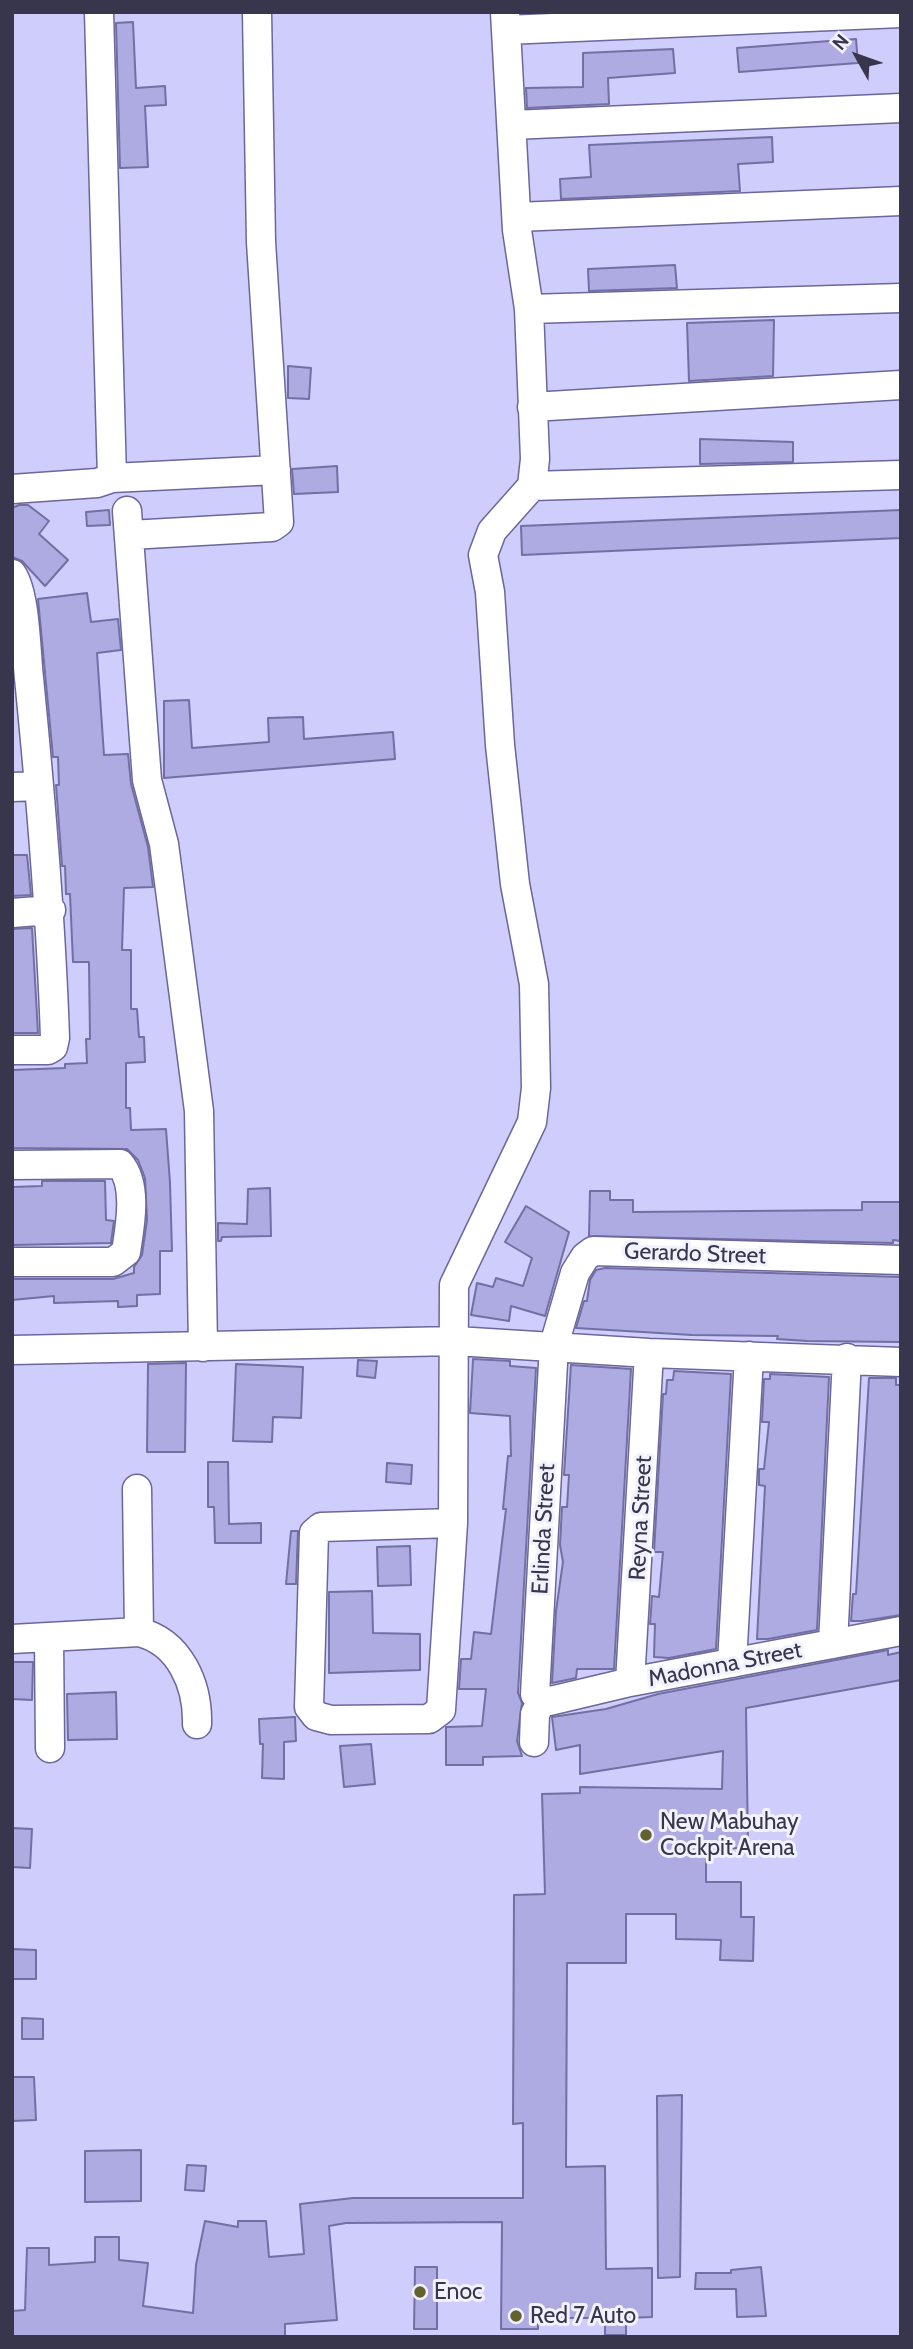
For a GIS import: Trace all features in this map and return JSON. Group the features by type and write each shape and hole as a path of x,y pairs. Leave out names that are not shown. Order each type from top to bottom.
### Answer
{"street":[{"path":"99,12 112,478"},
{"path":"203,1347 199,1111 164,844 147,780 129,523 272,527 279,522 261,242 257,12"},
{"path":"453,1523 321,1527 314,1533 309,1707 316,1716 331,1720 429,1719 441,1710 453,1523 456,1341 454,1285 532,1122 536,1088 534,984 515,884 500,745 491,592 483,555 484,544 492,531 532,486 535,459 528,309 517,217 505,21 901,13"},
{"path":"512,125 901,108"},
{"path":"517,217 901,201"},
{"path":"528,309 901,298"},
{"path":"532,407 901,385"},
{"path":"12,489 97,483 112,478 276,470"},
{"path":"532,486 901,475"},
{"path":"12,574 18,588 26,786 51,910 53,1048 12,1050"},
{"path":"12,913 51,910"},
{"path":"12,1165 120,1164 129,1175 130,1229 125,1254 113,1262 12,1262"},
{"name":"Gerardo Street","path":"554,1345 575,1273 585,1257 593,1251 901,1261"},
{"path":"12,1350 456,1341 649,1353 901,1362"},
{"name":"Erlinda Street","path":"546,1701 535,1694 554,1345"},
{"name":"Reyna Street","path":"630,1682 649,1353"},
{"path":"732,1663 749,1356"},
{"path":"832,1644 847,1358"},
{"path":"137,1489 139,1632"},
{"name":"Madonna Street","path":"546,1701 630,1682 901,1631"},
{"path":"12,1639 139,1632 155,1636 177,1658 194,1690 197,1724"},
{"path":"48,1638 50,1748"},
{"path":"534,1742 535,1714 546,1701"}],"building":[{"path":"133,22 136,88 165,86 166,105 145,106 148,167 120,168 116,23"},
{"path":"856,39 858,63 739,72 737,48"},
{"path":"673,49 675,73 608,78 609,104 527,108 526,88 583,87 583,53"},
{"path":"772,137 773,162 738,164 740,191 561,199 560,179 591,177 589,145"},
{"path":"675,265 677,288 589,291 588,269"},
{"path":"774,320 773,376 689,381 687,323"},
{"path":"288,366 311,368 309,399 288,398"},
{"path":"700,439 793,442 793,462 700,464"},
{"path":"337,466 338,492 294,494 292,469"},
{"path":"28,505 49,521 39,534 68,560 45,586 22,561 12,557 12,508"},
{"path":"109,510 110,525 87,526 86,512"},
{"path":"901,510 901,538 522,555 521,526"},
{"path":"87,593 91,622 118,619 121,650 97,653 104,755 128,754 131,784 148,847 153,887 124,888 122,950 131,950 131,1009 137,1009 139,1037 144,1037 145,1062 126,1063 126,1108 130,1108 131,1130 166,1129 172,1251 160,1251 160,1294 137,1295 137,1306 118,1307 118,1301 54,1303 54,1296 12,1300 12,1279 113,1279 134,1273 134,1267 142,1255 147,1220 145,1178 138,1160 127,1149 12,1148 12,1070 65,1068 65,1064 87,1063 86,1039 90,1039 89,962 73,962 70,894 66,894 65,866 62,866 56,785 59,785 58,757 53,757 38,599"},
{"path":"189,700 192,748 269,742 268,718 303,717 304,739 393,732 395,759 164,778 164,701"},
{"path":"12,855 27,855 31,895 12,896"},
{"path":"32,928 38,1033 12,1033 12,929"},
{"path":"42,1181 105,1181 106,1220 114,1221 111,1243 12,1245 12,1187 42,1186"},
{"path":"270,1188 271,1236 222,1237 221,1241 218,1241 218,1223 247,1224 248,1189"},
{"path":"590,1191 610,1191 610,1200 633,1200 633,1212 862,1210 862,1202 901,1202 901,1241 893,1240 893,1243 589,1236"},
{"path":"526,1206 569,1232 545,1316 511,1306 509,1321 471,1315 477,1283 493,1287 496,1278 523,1286 532,1258 505,1242"},
{"path":"605,1268 901,1277 901,1342 807,1341 777,1339 778,1336 692,1335 576,1328 584,1301 587,1301 590,1280 596,1270"},
{"path":"473,1359 510,1361 510,1366 536,1368 518,1693 522,1703 517,1741 522,1756 483,1757 483,1765 446,1765 446,1727 482,1726 486,1689 459,1689 461,1659 471,1659 474,1632 491,1634 506,1509 503,1509 508,1456 511,1456 510,1416 470,1413"},
{"path":"358,1360 377,1361 375,1378 357,1376"},
{"path":"186,1363 185,1452 147,1452 148,1364"},
{"path":"236,1364 303,1367 301,1418 273,1417 272,1442 233,1441"},
{"path":"571,1365 631,1369 614,1669 577,1669 576,1678 552,1683 556,1611 563,1562 560,1545 562,1507 567,1507 569,1475 564,1475"},
{"path":"674,1371 731,1374 716,1649 669,1658 654,1657 655,1624 650,1624 652,1596 659,1597 663,1552 654,1552 663,1394 666,1394 667,1380 673,1380"},
{"path":"770,1374 829,1377 817,1630 757,1639 765,1486 759,1485 759,1469 764,1469 769,1422 762,1422 764,1379 770,1379"},
{"path":"869,1378 896,1378 896,1385 901,1385 901,1615 851,1621 853,1594 856,1594"},
{"path":"208,1462 228,1462 229,1524 261,1523 261,1543 215,1543 214,1507 208,1507"},
{"path":"387,1463 412,1465 411,1484 386,1482"},
{"path":"291,1531 298,1531 296,1584 286,1584"},
{"path":"410,1546 411,1585 378,1586 377,1547"},
{"path":"372,1591 373,1633 420,1634 420,1670 329,1673 329,1592"},
{"path":"888,1650 888,1655 901,1652 901,1680 746,1708 748,1847 706,1851 706,1882 741,1882 741,1917 754,1917 753,1961 720,1960 721,1940 676,1939 676,1914 626,1914 626,1963 567,1963 566,2167 605,2166 606,2269 652,2268 652,2317 626,2318 626,2335 605,2335 605,2318 538,2318 538,2329 501,2329 502,2222 346,2223 329,2226 337,2320 285,2324 285,2337 12,2337 12,2311 25,2310 27,2248 49,2248 49,2265 95,2262 95,2237 119,2237 119,2260 148,2263 143,2306 193,2313 196,2265 205,2221 238,2227 238,2221 266,2221 269,2257 304,2254 300,2204 353,2198 523,2198 523,2123 513,2124 514,1895 545,1894 542,1794 580,1793 580,1787 722,1789 723,1751 580,1774 580,1745 556,1750 552,1717 606,1709 658,1694"},
{"path":"12,1662 33,1662 32,1700 12,1699"},
{"path":"116,1692 117,1739 68,1740 67,1694"},
{"path":"295,1717 296,1741 284,1742 284,1779 262,1778 263,1744 260,1744 259,1719"},
{"path":"371,1744 375,1784 344,1787 340,1746"},
{"path":"12,1828 32,1829 30,1868 12,1867"},
{"path":"12,1949 36,1950 36,1979 12,1979"},
{"path":"22,2018 43,2019 43,2039 22,2039"},
{"path":"12,2077 34,2077 36,2120 12,2121"},
{"path":"682,2095 680,2277 658,2278 657,2096"},
{"path":"141,2150 141,2201 85,2202 85,2151"},
{"path":"187,2165 206,2166 204,2191 185,2190"},
{"path":"415,2267 437,2267 437,2329 414,2329"},
{"path":"761,2267 766,2316 737,2317 736,2289 695,2289 696,2273 731,2273 731,2270"}],"place":[{"name":"New Mabuhay Cockpit Arena","path":"646,1835"},
{"name":"Enoc","path":"420,2292"},
{"name":"Red 7 Auto","path":"516,2316"}]}
